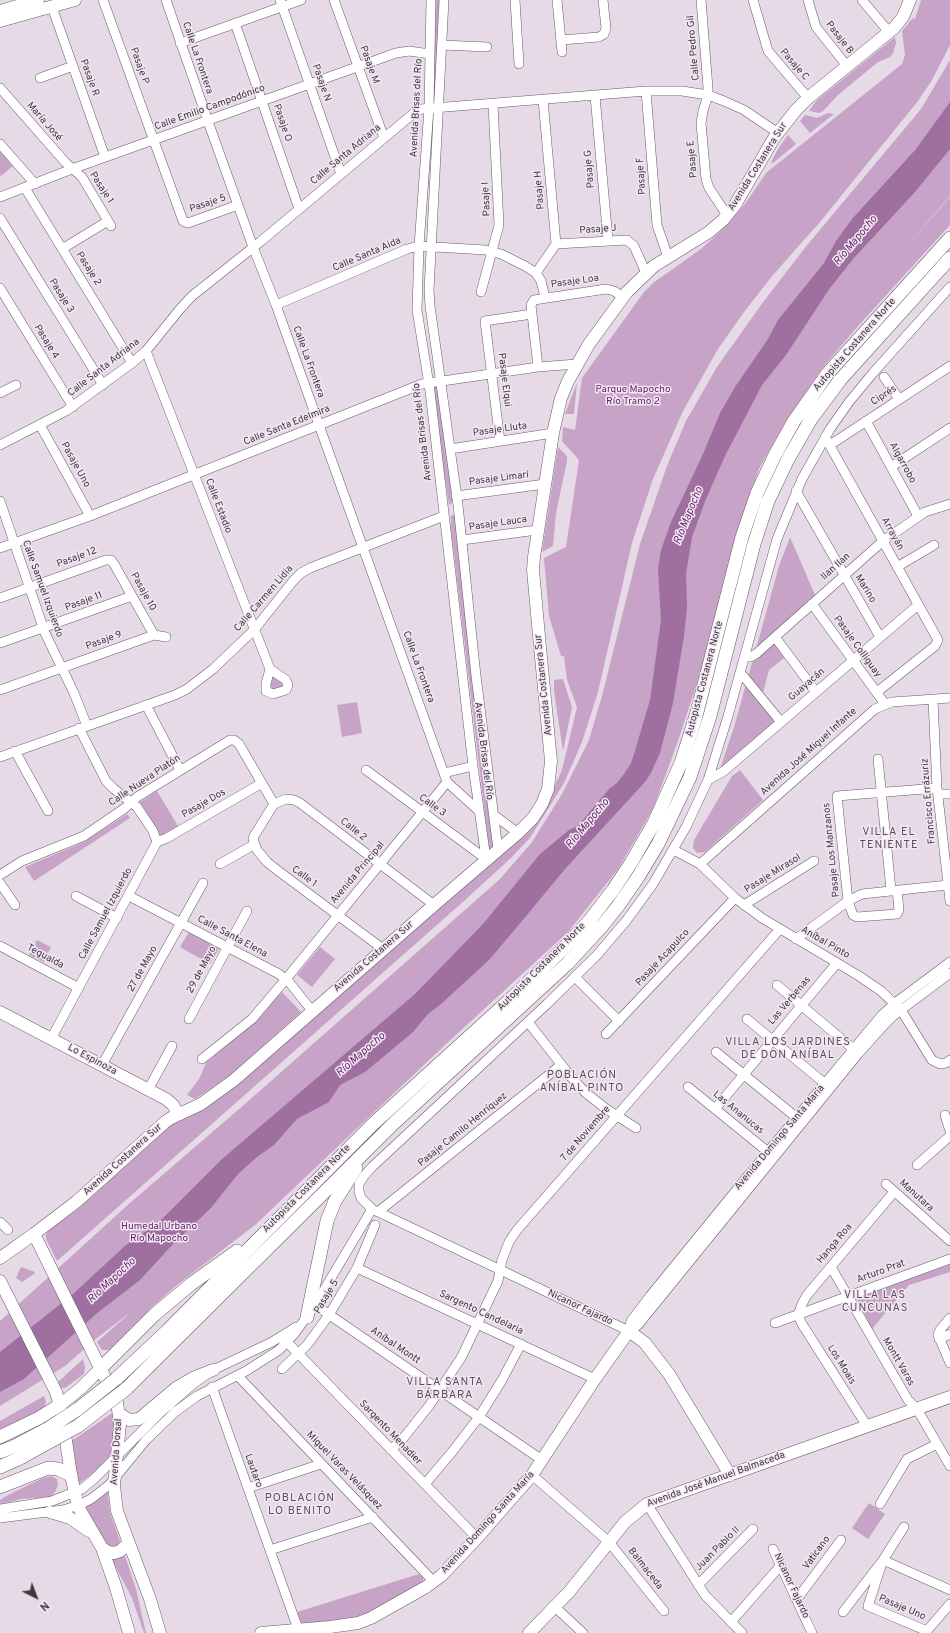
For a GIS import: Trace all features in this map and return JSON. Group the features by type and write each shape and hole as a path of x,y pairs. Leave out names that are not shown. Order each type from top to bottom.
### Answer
{"highway":[{"name":"Autopista Costanera Norte","path":"0,1452 45,1430 78,1409 107,1388 136,1362 276,1220 383,1115 514,996 561,951 594,914 625,872 656,819 672,786 685,753 742,537 755,500 771,462 794,421 828,373 950,238"},
{"name":"Autopista Costanera Norte","path":"0,1466 20,1458 65,1434 88,1420 117,1397 144,1372 379,1137 568,963 606,921 642,872 672,818 686,788 699,754 710,716 752,550 768,501 784,467 811,419 840,380 950,258"},
{"path":"306,1318 325,1228 332,1208 353,1172 379,1137"},
{"path":"99,1363 191,1284 276,1220"},
{"path":"0,1437 39,1418 60,1405"},
{"path":"0,1487 48,1468 58,1468 71,1475"}],"main road":[{"path":"0,11 24,2 38,0"},
{"path":"0,21 75,0"},
{"name":"Avenida Costanera Sur","path":"0,1258 76,1202 165,1122 178,1114 201,1104 221,1091 528,824 542,804 548,789 551,771 533,570 537,530 553,433 561,398 577,364 623,297 646,273 668,257 708,232 727,215 735,205 778,133 808,98 889,32 903,17 910,0"},
{"name":"Lo Espinoza","path":"0,1012 170,1102 178,1114"},
{"name":"Avenida Dorsal","path":"34,1234 49,1261 114,1394 120,1414 114,1486 117,1511 150,1599 160,1633"},
{"path":"0,1281 56,1392 60,1405 74,1493 78,1505 102,1548 116,1588 129,1633"},
{"name":"Avenida Domingo Santa María","path":"261,1633 344,1625 371,1618 434,1582 447,1571 532,1475 595,1379 629,1331"},
{"name":"Nicanor Fajardo","path":"629,1331 645,1343 669,1374 730,1475"},
{"path":"60,1405 81,1388 99,1363"},
{"path":"120,1414 129,1420 139,1419 176,1388 195,1377 213,1370"},
{"name":"Avenida José Manuel Balmaceda","path":"529,1633 555,1607 581,1577 625,1522 647,1504 950,1397"},
{"path":"50,1512 72,1519 94,1535"},
{"path":"102,1548 108,1552 114,1553 120,1551 129,1543"},
{"path":"354,1633 371,1618"}],"street":[{"name":"Pasaje P","path":"103,0 154,140"},
{"name":"Calle La Frontera","path":"166,0 207,121 276,305 447,782"},
{"path":"180,43 235,23 281,3 301,0"},
{"name":"Pasaje M","path":"334,0 384,138"},
{"name":"Avenida Brisas del Río","path":"431,0 429,108 419,246 417,310 428,382 473,766 486,859"},
{"name":"Avenida Brisas del Río","path":"444,0 432,246 430,306 431,323 441,381 462,540 476,676 498,850"},
{"path":"515,0 519,64"},
{"path":"557,0 562,52"},
{"path":"561,40 599,36 604,34 606,28 603,0"},
{"name":"Calle Pedro Gil","path":"701,0 708,95"},
{"name":"Pasaje C","path":"753,0 768,51 808,98"},
{"name":"Pasaje B","path":"808,0 816,27 847,66"},
{"path":"862,0 889,32"},
{"name":"Pasaje N","path":"281,3 341,174"},
{"name":"Pasaje R","path":"52,7 105,157"},
{"name":"Pasaje O","path":"235,23 299,208"},
{"path":"442,45 488,47"},
{"name":"Calle Emilio Campodónico","path":"0,198 72,169 358,66 400,52 409,51 430,54"},
{"path":"40,78 73,66"},
{"name":"María José","path":"0,88 72,169"},
{"name":"Calle Santa Adriana","path":"0,445 73,407 132,363 146,351 186,302 417,111 429,108 646,91 676,91 708,95 732,104 778,133"},
{"name":"Pasaje F","path":"646,91 657,225 668,257"},
{"name":"Pasaje E","path":"708,95 701,123 706,179 709,188 727,215"},
{"name":"Pasaje G","path":"595,96 608,240"},
{"name":"Pasaje H","path":"543,100 556,244"},
{"name":"Pasaje I","path":"481,292 499,221 493,104"},
{"name":"Pasaje 5","path":"154,140 184,222 188,223 238,205"},
{"path":"0,144 35,184"},
{"name":"Pasaje 1","path":"62,249 110,224 82,177 72,169"},
{"name":"Pasaje 2","path":"25,188 132,363"},
{"name":"Pasaje 3","path":"0,218 103,385"},
{"name":"Pasaje J","path":"556,244 624,239 630,241 634,246 646,273"},
{"path":"545,297 541,281 536,273 556,244"},
{"name":"Calle Santa Aida","path":"276,305 408,249 419,246 492,251 525,266 536,273"},
{"path":"0,1518 50,1512 78,1505 97,1496 115,1479 130,1458 166,1420 196,1396 263,1362 287,1342 315,1305 375,1211 364,1203 359,1193 359,1184 364,1176 575,977 612,938 653,884 674,850 708,780 723,734 777,539 796,490 827,441 842,412 873,373 950,287"},
{"name":"Pasaje 4","path":"0,288 73,407"},
{"name":"Pasaje Loa","path":"485,321 532,310 534,300 545,297 606,289 614,290 623,297"},
{"path":"532,310 538,367"},
{"name":"Pasaje Elqui","path":"485,321 500,441"},
{"name":"Calle Estadio","path":"146,351 270,669"},
{"name":"Calle Santa Edelmira","path":"0,548 90,516 428,382 538,367 577,364"},
{"name":"Ciprés","path":"827,441 866,421 950,366"},
{"path":"884,376 899,399"},
{"path":"0,393 16,385"},
{"name":"Algarrobo","path":"866,421 918,516"},
{"name":"Pasaje Uno","path":"40,425 90,516"},
{"path":"891,467 950,428"},
{"name":"Pasaje Lluta","path":"450,449 553,433"},
{"name":"Arrayán","path":"827,441 937,638 938,643 877,692"},
{"name":"Pasaje Limarí","path":"456,496 545,484"},
{"name":"Marino","path":"796,490 880,637"},
{"name":"Calle Samuel Izquierdo","path":"0,501 43,628 78,702 83,727 108,784 132,802"},
{"name":"Ilan Ilan","path":"744,657 751,657 757,653 882,541 918,516 932,509 950,504"},
{"name":"Calle Carmen Lidia","path":"0,757 175,695 192,686 226,657 254,630 301,573 310,568 444,516"},
{"name":"Pasaje Lauca","path":"462,540 537,530"},
{"path":"897,567 934,545"},
{"name":"Pasaje 12","path":"0,598 106,560 111,560"},
{"name":"Pasaje 10","path":"111,560 154,635"},
{"name":"Pasaje 11","path":"0,643 132,596"},
{"name":"Pasaje Colliguay","path":"812,604 885,704"},
{"name":"Guayacán","path":"708,780 724,771 918,605"},
{"path":"154,635 166,637"},
{"name":"Pasaje 9","path":"0,690 154,635"},
{"path":"775,637 816,692"},
{"path":"740,672 781,722"},
{"path":"934,714 950,699"},
{"name":"Avenida José Miguel Infante","path":"700,864 870,713 885,704 899,701 950,699"},
{"name":"Francisco Errázuriz","path":"933,700 937,791 947,856 950,901"},
{"path":"146,705 180,770"},
{"name":"Calle Nueva Platón","path":"0,875 22,861 84,836 180,770 227,741 234,740 239,744 274,804"},
{"path":"15,751 48,812"},
{"path":"848,901 853,914 856,917 895,914 898,913 899,910 894,890 878,759"},
{"path":"444,772 473,766"},
{"name":"Calle 3","path":"366,770 486,859"},
{"path":"447,782 480,811"},
{"name":"Avenida Principal","path":"202,1059 252,1019 447,782"},
{"name":"Pasaje Dos","path":"157,842 167,838 262,783"},
{"path":"881,792 937,791 950,794"},
{"name":"Pasaje Los Manzanos","path":"848,901 837,796 881,792"},
{"name":"Calle 2","path":"274,804 286,799 294,800 300,803 434,905"},
{"path":"132,802 150,826 157,842"},
{"path":"220,864 254,844 254,836 274,804"},
{"path":"494,815 518,833"},
{"name":"Calle Samuel Izquierdo","path":"51,1039 157,842"},
{"name":"Calle 1","path":"254,844 270,865 383,949"},
{"name":"Aníbal Pinto","path":"674,850 700,864 744,905 779,930 871,983 898,1006 932,1060 940,1064 946,1063 950,1060"},
{"name":"Pasaje Mirasol","path":"744,905 814,862"},
{"path":"0,883 15,905"},
{"name":"27 de Mayo","path":"102,1065 204,883"},
{"path":"796,940 848,901 862,894 948,885"},
{"path":"76,896 117,918"},
{"name":"Calle Santa Elena","path":"129,896 279,974 286,979 312,1012"},
{"name":"Pasaje Acapulco","path":"606,1034 736,898"},
{"name":"29 de Mayo","path":"189,1019 247,911"},
{"name":"7 de Noviembre","path":"391,1450 418,1422 441,1391 461,1358 498,1281 502,1260 507,1247 517,1230 779,930"},
{"name":"Tegualda","path":"0,946 79,988"},
{"name":"Avenida Domingo Santa María","path":"898,1006 950,962"},
{"name":"Las Verbenas","path":"715,1109 837,963"},
{"name":"Avenida Domingo Santa María","path":"629,1331 631,1321 653,1299 828,1086 882,1015 950,973"},
{"path":"575,977 619,1021"},
{"path":"776,985 856,1051"},
{"path":"747,1019 828,1086"},
{"path":"528,1022 586,1093 636,1128"},
{"path":"148,1090 172,1046"},
{"path":"716,1052 800,1120"},
{"name":"Pasaje Camilo Henríquez","path":"375,1211 562,1065"},
{"name":"Las Ananucas","path":"688,1087 771,1155"},
{"path":"945,1115 949,1127"},
{"path":"917,1165 950,1136"},
{"name":"Manutara","path":"886,1184 950,1241"},
{"name":"Hanga Roa","path":"798,1315 804,1299 894,1192"},
{"name":"Nicanor Fajardo","path":"375,1211 629,1331"},
{"path":"0,1222 8,1230"},
{"name":"Pasaje 5","path":"282,1369 298,1354 329,1315 357,1268 374,1226"},
{"name":"Arturo Prat","path":"776,1323 950,1259"},
{"name":"Montt Varas","path":"831,1267 908,1400 917,1409 950,1466"},
{"name":"Sargento Candelaria","path":"357,1268 595,1379"},
{"name":"Aníbal Montt","path":"315,1305 542,1460"},
{"name":"Los Moais","path":"798,1315 802,1324 867,1426"},
{"path":"0,1509 45,1502 74,1493 94,1479 174,1400 213,1370 280,1338 306,1318"},
{"path":"950,1318 939,1332 939,1339 950,1363"},
{"path":"939,1339 950,1334"},
{"name":"Sargento Menadier","path":"287,1342 477,1538"},
{"path":"425,1484 479,1417 502,1380 521,1344"},
{"name":"Miguel Varas Velásquez","path":"238,1376 434,1582"},
{"name":"Lautaro","path":"212,1387 298,1629"},
{"path":"880,1504 907,1459 937,1444"},
{"path":"248,1488 321,1464"},
{"path":"532,1475 609,1542"},
{"path":"647,1504 698,1585 715,1606 742,1633"},
{"path":"270,1550 372,1518"},
{"path":"844,1612 883,1560 904,1527"},
{"name":"Juan Pablo II","path":"698,1585 753,1529"},
{"name":"Vaticano","path":"797,1599 841,1540"},
{"name":"Balmaceda","path":"609,1542 664,1611"},
{"name":"Nicanor Fajardo","path":"773,1549 811,1629"},
{"path":"883,1560 950,1590"},
{"name":"Pasaje Uno","path":"883,1560 868,1606 926,1632"},
{"path":"731,1622 781,1565"},
{"path":"926,1632 950,1604"},
{"path":"555,1607 583,1633"}],"green space":[{"path":"435,0 440,0 436,101 432,101"},
{"name":"Parque Mapocho Río Tramo 2","path":"921,0 950,0 950,45 932,80 918,101 820,222 773,275 744,312 718,349 683,411 653,479 632,543 598,692 582,742 564,783 530,838 511,858 464,901 57,1261 46,1239 48,1231 78,1209 103,1183 171,1123 244,1078 550,796 562,770 577,707 567,680 564,656 561,656 549,616 544,558 566,547 579,460 562,441 563,427 575,430 582,378 644,292 653,283 701,249 722,230 745,204 766,173 902,64 905,55 902,31 913,18 915,19"},
{"path":"895,37 896,43 890,57 878,62 838,95 823,111 819,113 809,111 817,100"},
{"name":"Humedal Urbano Río Mapocho","path":"950,60 950,196 901,253 950,197 950,225 823,367 784,424 759,469 740,525 722,588 705,659 678,741 653,809 618,869 569,931 445,1045 255,1225 177,1285 153,1306 109,1350 102,1350 97,1342 131,1312 97,1338 65,1366 0,1406 0,1321 130,1203 500,879 532,842 562,794 589,740 602,696 640,544 667,466 686,421 717,367 761,305 804,249 921,109"},
{"path":"828,113 834,114 810,133 800,121 805,115 817,118"},
{"path":"788,135 796,144 773,163 771,162 778,149"},
{"path":"0,151 13,166 1,176 0,174"},
{"path":"577,383 574,414 565,414"},
{"path":"433,386 438,387 453,499 449,505 432,388"},
{"path":"558,447 567,456 567,461 556,513 553,546 542,552"},
{"path":"456,513 494,847 492,849 489,848 451,529 451,516"},
{"path":"790,537 815,595 756,649 779,566"},
{"path":"775,643 784,658 769,670 763,693 782,717 720,769 734,727 752,663"},
{"path":"273,676 278,676 282,679 284,687 270,691 270,678"},
{"path":"563,679 572,707 563,751 554,691 554,680"},
{"path":"357,702 362,733 342,737 337,705"},
{"path":"740,770 763,800 705,852 697,853 693,848 694,840 732,776"},
{"path":"157,791 178,826 161,836 140,802"},
{"path":"127,814 130,818 34,881 25,867 84,842"},
{"path":"189,932 219,949 210,964 180,947"},
{"path":"37,940 51,947 44,962 29,955"},
{"path":"320,947 335,959 312,987 297,975"},
{"path":"282,992 301,1012 229,1076 195,1099 187,1095 199,1079 206,1063 241,1033"},
{"path":"950,1263 950,1272 909,1285 872,1329 856,1297"},
{"path":"21,1267 35,1272 22,1282 16,1278"},
{"path":"83,1359 85,1367 84,1374 65,1388 61,1388 58,1382"},
{"path":"44,1396 46,1401 45,1406 39,1412 0,1431 0,1421"},
{"path":"115,1411 112,1454 97,1470 76,1486 70,1442"},
{"path":"51,1476 57,1479 58,1485 55,1492 50,1497 22,1499 0,1504 0,1500 8,1495 43,1478"},
{"path":"107,1489 110,1512 120,1541 119,1546 108,1548 82,1506"},
{"path":"869,1503 885,1514 868,1539 852,1528"},
{"path":"124,1553 136,1589 146,1633 144,1633 132,1598 111,1558"},
{"path":"419,1574 423,1578 423,1582 365,1617 352,1622 302,1624 297,1612"}],"water":[{"name":"Río Mapocho","path":"950,102 950,149 915,192 853,259 830,288 786,355 762,385 725,456 706,499 692,537 686,574 687,608 684,636 673,703 660,753 645,782 565,869 489,960 428,1014 413,1032 365,1072 340,1085 329,1102 297,1119 274,1145 257,1157 239,1173 210,1209 173,1244 140,1280 96,1314 24,1379 0,1392 0,1352 73,1294 126,1245 159,1222 221,1160 415,994 483,924 540,854 569,830 578,826 609,789 617,783 624,774 631,763 650,700 661,620 658,569 661,550 671,522 703,454 720,413 735,387 768,339 778,320 824,263 836,241 852,219 916,149"}],"district":[{"name":"VILLA EL TENIENTE","path":"889,839"},
{"name":"VILLA LOS JARDINES DE DON ANÍBAL","path":"788,1049"},
{"name":"POBLACIÓN ANÍBAL PINTO","path":"582,1082"},
{"name":"VILLA LAS CUNCUNAS","path":"875,1302"},
{"name":"VILLA SANTA BÁRBARA","path":"445,1389"},
{"name":"POBLACIÓN LO BENITO","path":"300,1505"}]}
